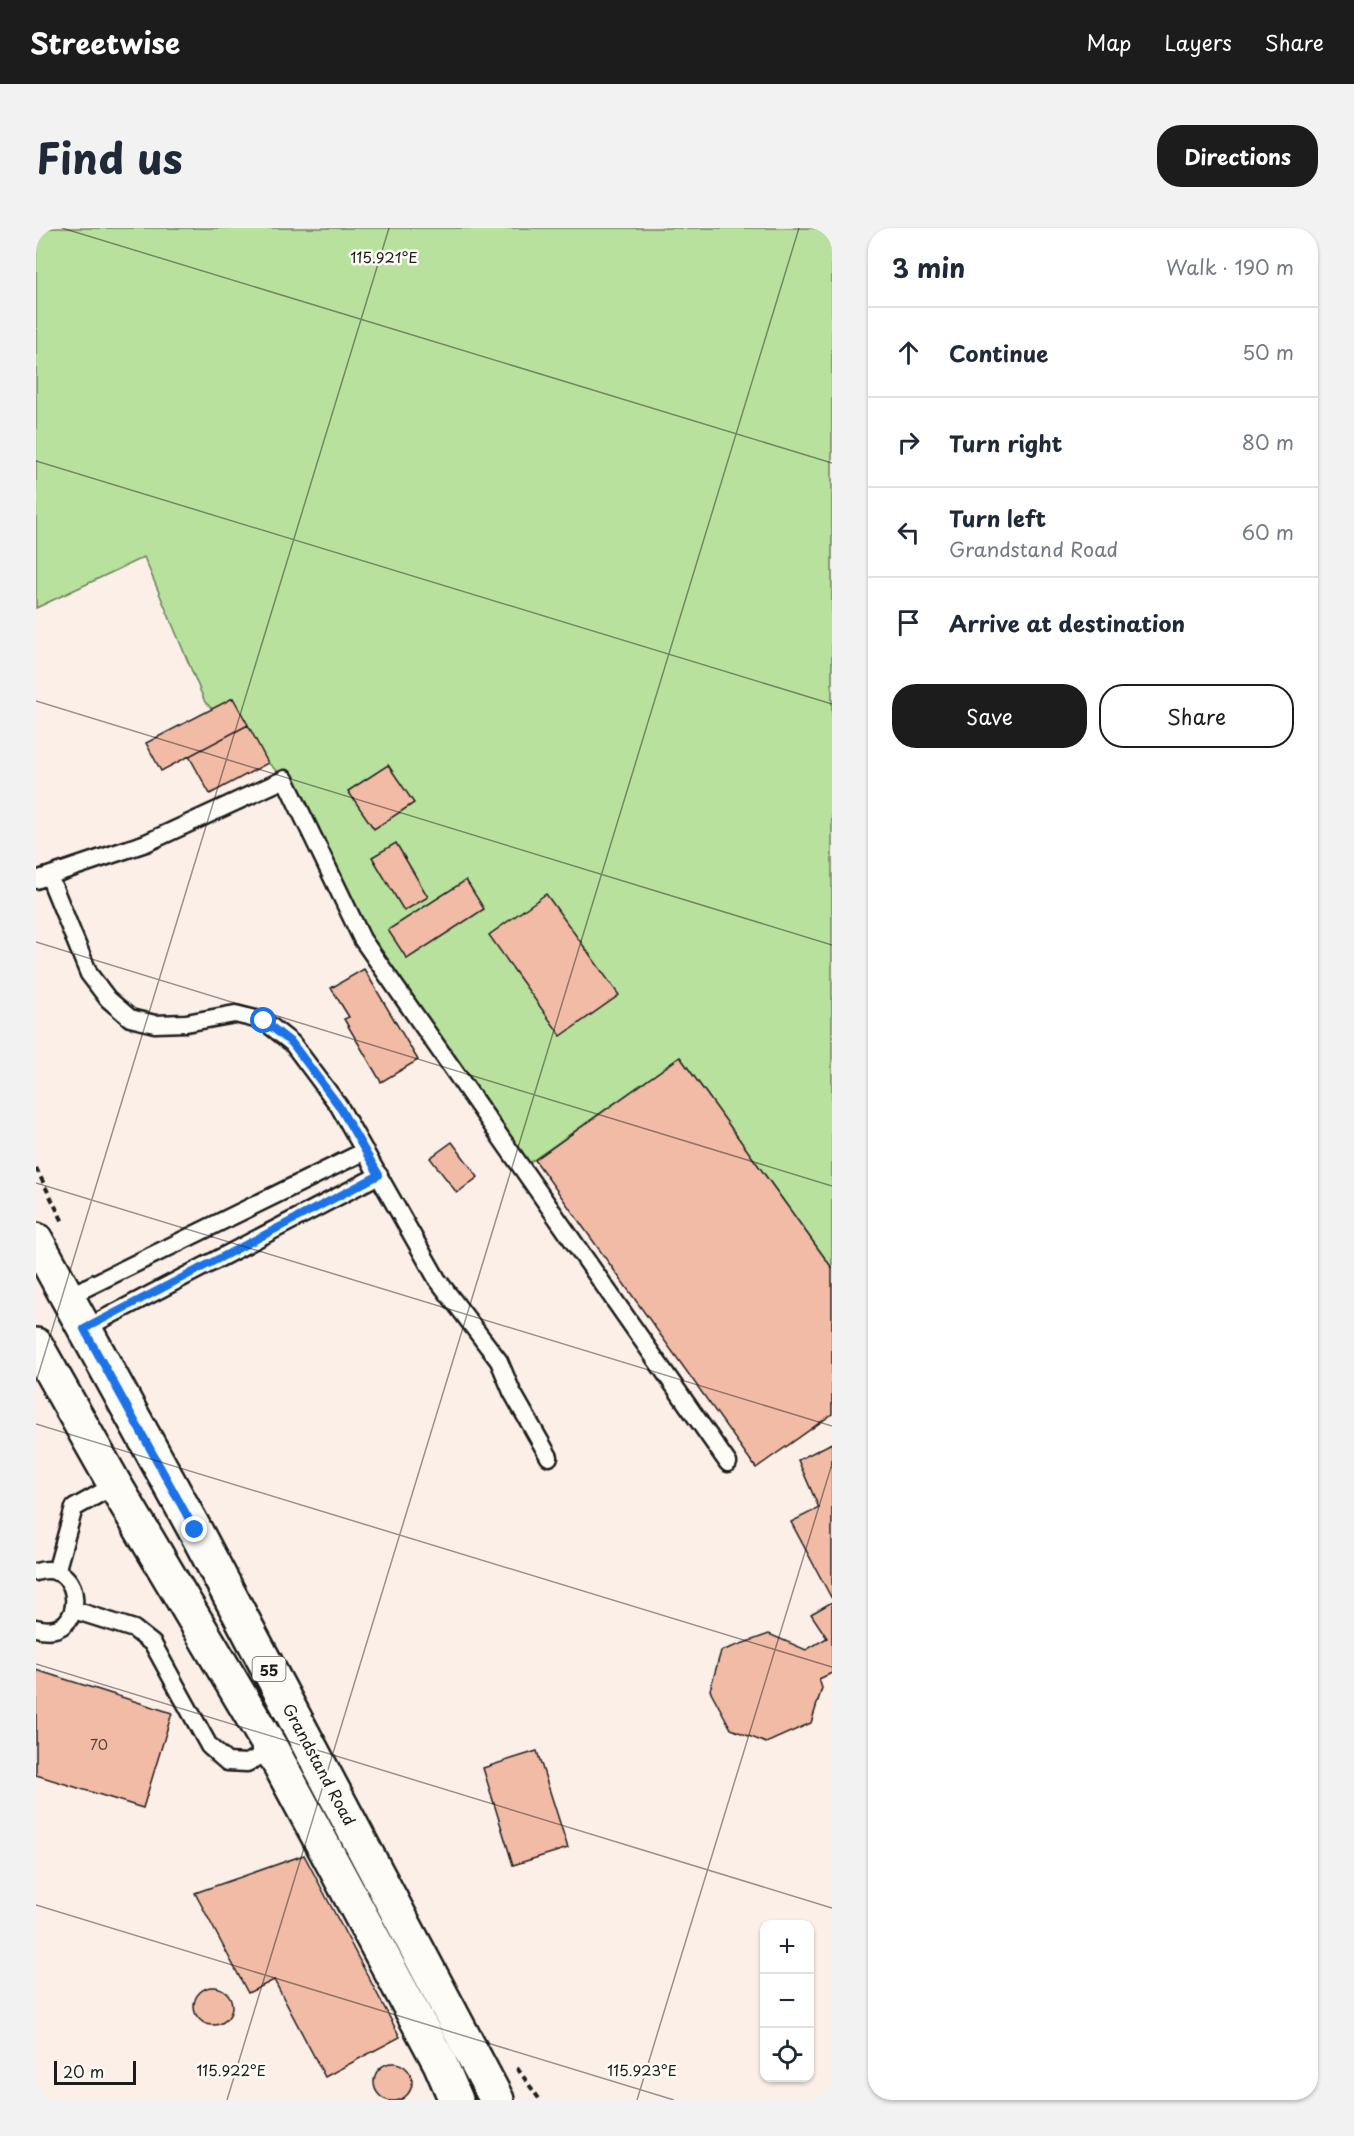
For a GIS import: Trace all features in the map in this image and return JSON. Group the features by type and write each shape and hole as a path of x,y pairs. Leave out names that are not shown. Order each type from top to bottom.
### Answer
{"main road":[{"name":"Grandstand Road","path":"36,1240 201,1541 497,2100"},
{"name":"55","path":"36,1345 115,1485 272,1750 440,2063 456,2100"}],"lane":[{"path":"549,1457 512,1392 499,1360 437,1278 339,1106 292,1043 264,1021 235,1014 186,1023 155,1024 130,1018 108,999 89,974 42,878 146,843 285,779 362,939 728,1463"},
{"path":"67,1297 365,1151"},
{"path":"84,1329 379,1175"},
{"path":"56,1572 74,1508 115,1485"},
{"path":"36,1572 56,1572 65,1577 75,1593 74,1610 69,1619 51,1630 36,1628"},
{"path":"74,1610 134,1629 153,1644 209,1746 227,1762 247,1764 272,1750"}],"green space":[{"path":"36,228 832,228 832,1268 680,1057 522,1168 362,939 285,779 205,702 144,557 36,608"}],"building":[{"path":"233,698 248,725 161,771 146,743"},
{"path":"248,725 268,763 210,794 189,756"},
{"path":"388,765 414,803 374,829 348,791"},
{"path":"396,843 428,897 404,911 372,857"},
{"path":"466,880 484,909 407,959 388,930"},
{"path":"546,894 619,995 561,1036 489,935"},
{"path":"364,969 418,1060 381,1082 344,1019 349,1017 331,988"},
{"path":"680,1057 832,1268 832,1414 756,1468 535,1160"},
{"path":"452,1142 478,1177 457,1193 430,1158"},
{"path":"832,1443 832,1599 791,1522 819,1508 798,1460"},
{"path":"832,1602 832,1673 819,1679 822,1688 811,1723 766,1743 731,1729 710,1690 721,1651 769,1634 806,1650 827,1638 811,1614"},
{"path":"36,1670 172,1713 143,1808 36,1775"},
{"path":"537,1751 568,1848 513,1865 483,1768"},
{"path":"304,1855 400,2037 325,2077 274,1980 248,1993 195,1893"},
{"path":"213,1987 226,1993 232,2006 226,2019 213,2025 200,2019 194,2006 200,1993"},
{"path":"393,2063 406,2069 412,2082 406,2095 393,2101 380,2095 374,2082 380,2069"}],"route":[{"path":"195,1530 84,1329 379,1175 339,1106 292,1043 264,1021"}]}
